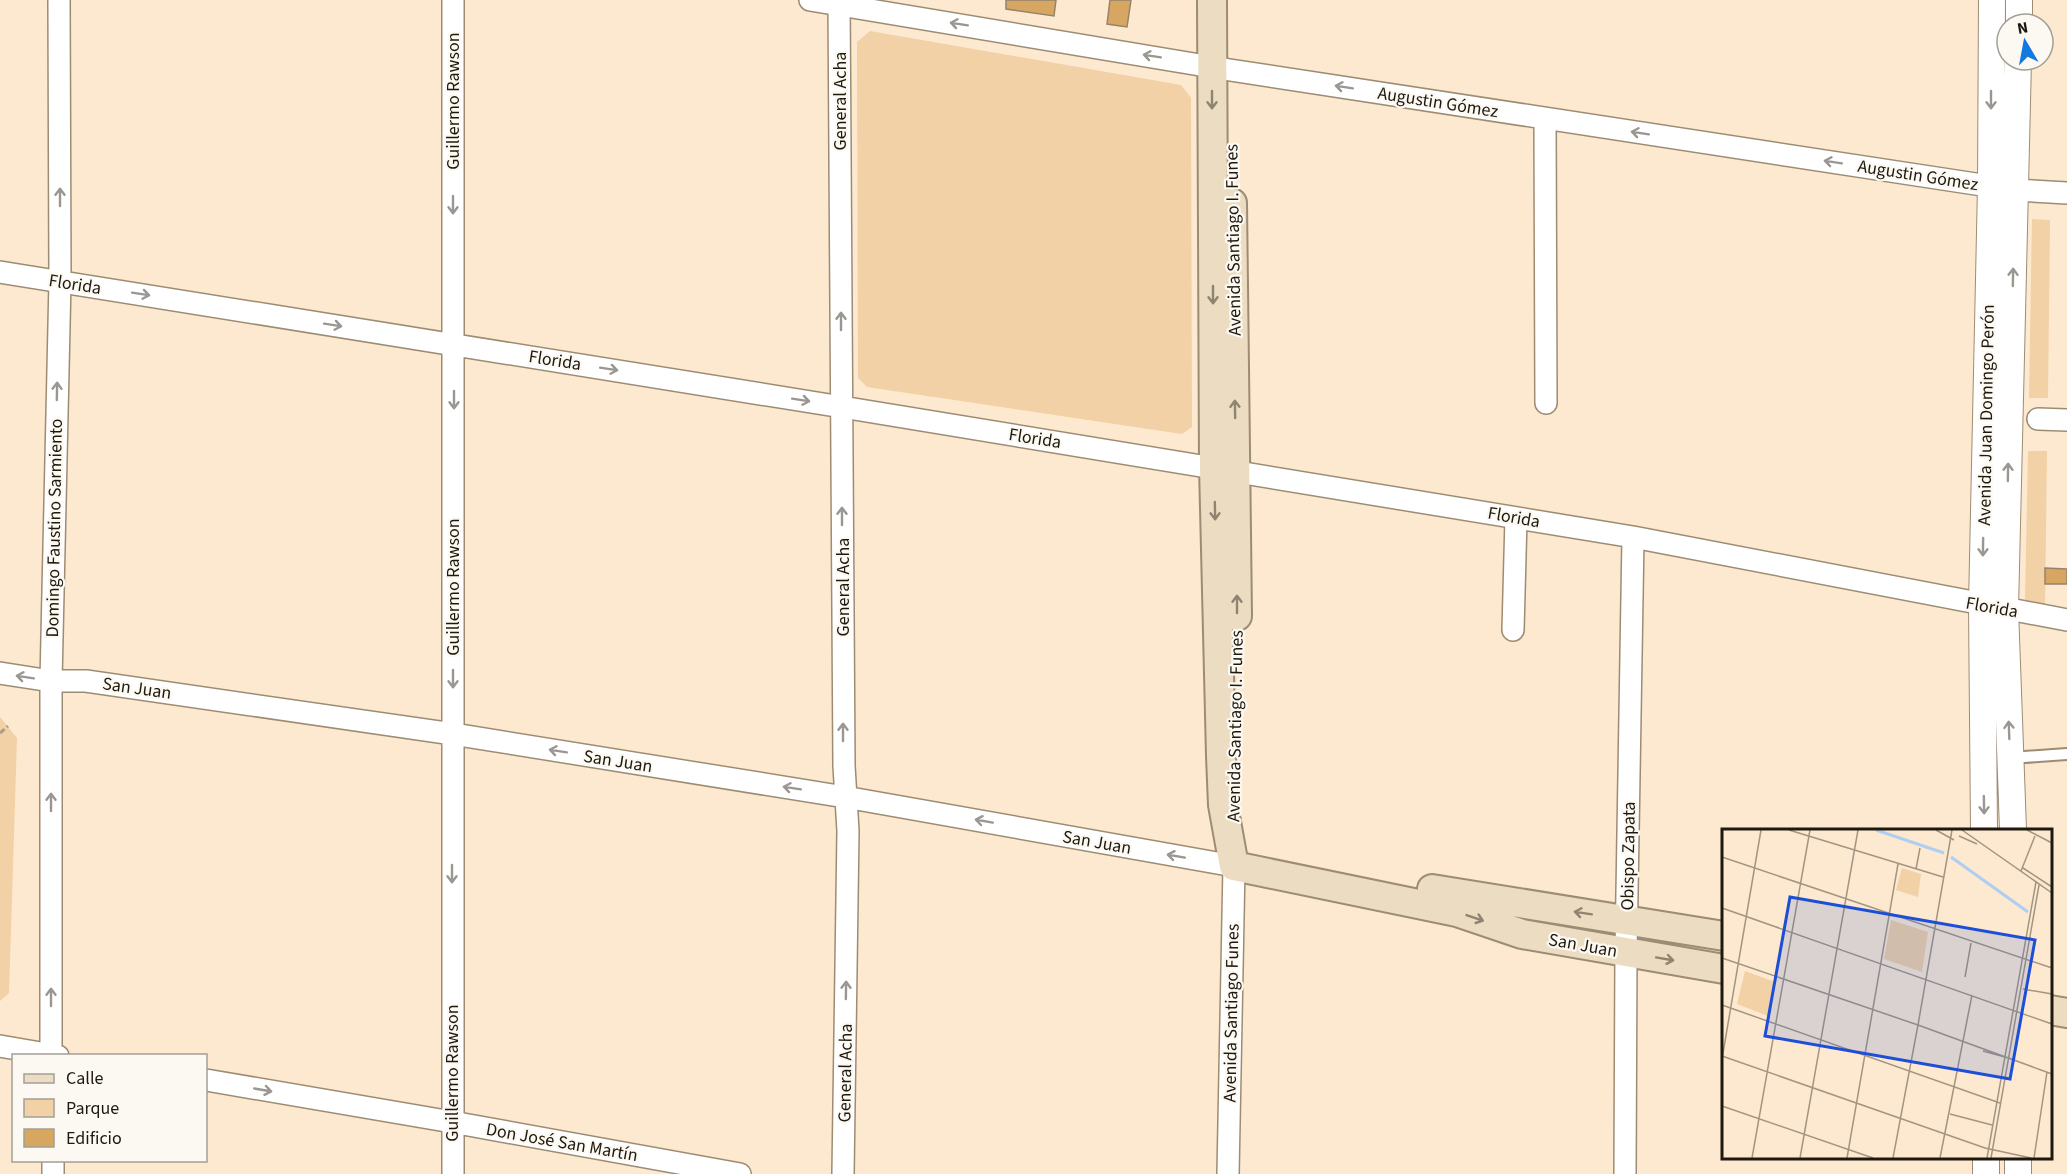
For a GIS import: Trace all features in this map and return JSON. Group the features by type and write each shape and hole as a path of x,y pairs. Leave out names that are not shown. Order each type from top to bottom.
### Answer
{"main road":[{"name":"Avenida Santiago I. Funes","path":"1212,0 1221,68 1225,469 1221,756 1223,805 1233,859"},
{"name":"Avenida Santiago I. Funes","path":"1221,68 1231,0"},
{"name":"San Juan","path":"1233,859 1722,936"},
{"name":"San Juan","path":"1233,859 1457,912 1522,934 1722,969"},
{"path":"2052,1010 2067,1013"}],"street":[{"name":"Domingo Faustino Sarmiento","path":"53,1054 51,681 60,281 59,0"},
{"name":"Guillermo Rawson","path":"453,0 453,1174"},
{"name":"Augustin Gómez","path":"810,0 839,2 1221,68 1545,119 2015,190 2067,193"},
{"name":"Avenida Juan Domingo Perón","path":"1992,0 1990,186 1993,607 1997,757 2013,829"},
{"name":"General Acha","path":"839,2 843,754 848,831 843,1174"},
{"name":"Avenida Juan Domingo Perón","path":"1993,607 2015,190 2018,72"},
{"path":"1545,119 1546,403"},
{"name":"Florida","path":"0,272 1633,537 2067,620"},
{"path":"2038,419 2067,420"},
{"path":"1513,630 1516,518"},
{"name":"Obispo Zapata","path":"1625,1174 1633,537"},
{"name":"San Juan","path":"0,673 51,681 86,681 453,734 1233,859"},
{"name":"Avenida Juan Domingo Perón","path":"1984,829 1997,757"},
{"name":"Avenida Santiago Funes","path":"1228,1174 1233,859"},
{"path":"0,1046 47,1054"},
{"name":"Don José San Martín","path":"207,1080 740,1174"}],"lane":[{"path":"1997,757 2067,754"}],"path":[{"path":"0,733 8,726"}],"green space":[{"path":"870,31 1181,85 1191,98 1192,427 1182,434 867,387 858,378 857,42"},
{"path":"2032,219 2050,220 2048,398 2029,398"},
{"path":"2028,451 2047,451 2045,605 2025,601"},
{"path":"0,717 17,738 9,993 0,1001"}],"building":[{"path":"1006,0 1056,0 1054,16 1006,9"},
{"path":"1110,0 1131,0 1127,27 1107,24"},
{"path":"2045,568 2067,569 2067,584 2045,584"}]}
